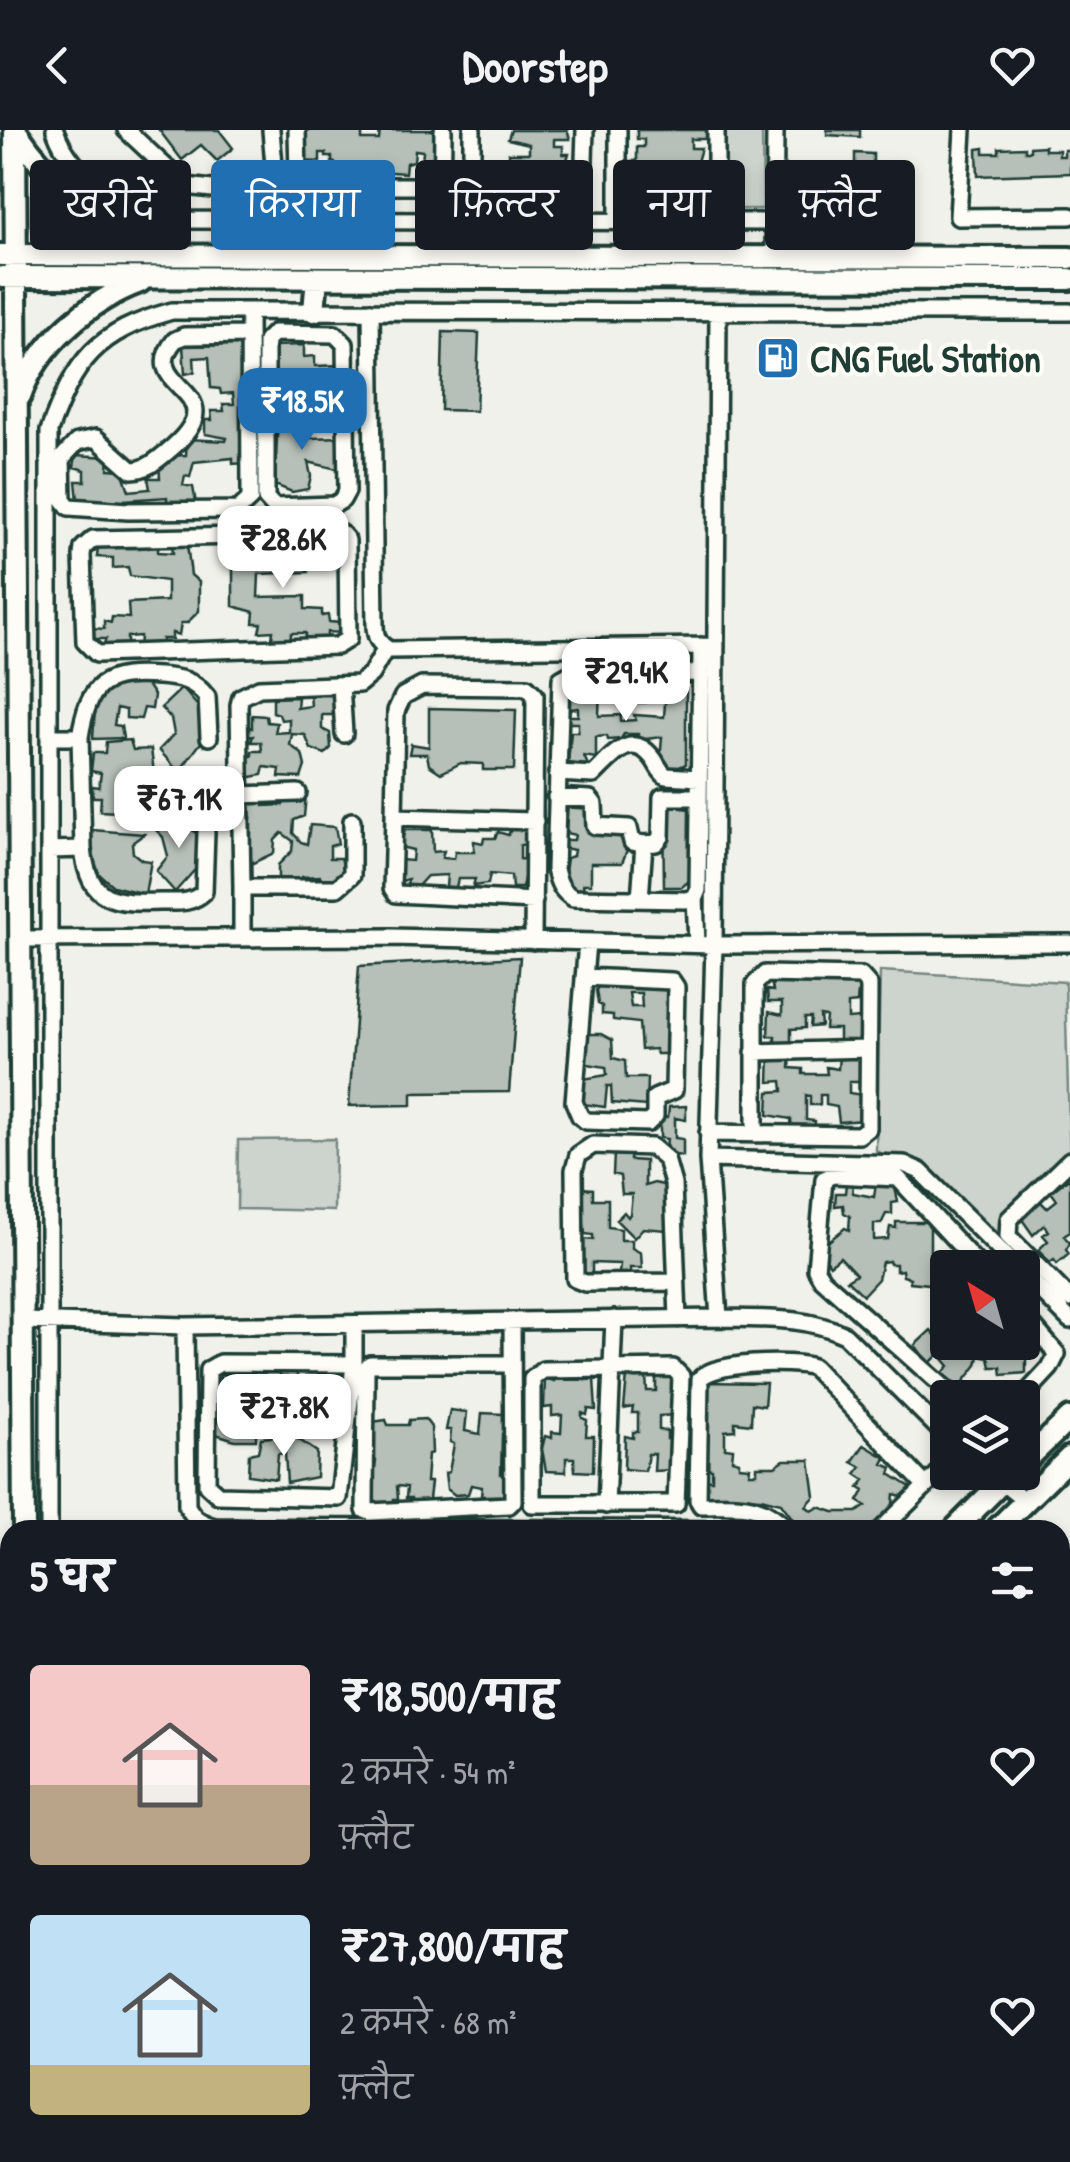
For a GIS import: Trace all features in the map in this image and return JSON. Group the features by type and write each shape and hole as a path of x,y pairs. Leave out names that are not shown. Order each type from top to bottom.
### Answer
{"main road":[{"path":"15,130 7,277 15,409 24,1520"},
{"path":"15,130 50,176 75,199 118,230 168,256"},
{"path":"7,255 1070,258"},
{"path":"7,277 1070,279"},
{"path":"15,409 25,380 67,327 124,288 151,278"},
{"path":"314,311 317,278"},
{"path":"1040,1447 1070,1418"},
{"path":"1006,1520 1070,1457"},
{"path":"963,1520 989,1490"}],"street":[{"path":"56,130 76,167 146,214 178,220 415,222"},
{"path":"126,130 186,186 247,193 271,179 272,130"},
{"path":"297,130 298,177 306,186 415,186"},
{"path":"442,160 443,130"},
{"path":"472,130 472,160"},
{"path":"584,130 584,160"},
{"path":"618,130 619,160"},
{"path":"716,130 716,160"},
{"path":"775,130 775,160"},
{"path":"962,130 958,218 992,221 1070,216"},
{"path":"774,250 774,257"},
{"path":"698,278 698,312"},
{"path":"49,1520 49,431 63,392 80,364 104,341 172,311 1070,312"},
{"path":"248,335 184,336 175,340 166,358 168,369 196,411 192,430 140,470 132,470 96,438 77,442 62,458 64,499 70,507 204,511 238,510 244,506 250,494 249,311"},
{"path":"371,311 375,624 376,637 386,648 708,646"},
{"path":"718,312 708,646 714,945 708,1160 719,1318"},
{"path":"340,338 349,329 371,330"},
{"path":"274,333 335,334 340,338 345,344 347,491 334,504 274,507 266,498 266,341 274,333"},
{"path":"342,534 346,540 348,639 337,646 96,654 85,642 82,583 83,548 93,539 342,534"},
{"path":"49,583 82,583"},
{"path":"49,612 82,612"},
{"path":"697,944 700,673 708,646"},
{"path":"242,938 239,705 246,692 260,688 359,684 386,648"},
{"path":"206,832 204,892 188,901 110,900 90,881 85,868 80,738 91,697 102,683 125,673 184,678 195,684 206,696 208,737"},
{"path":"695,897 573,898 562,889 555,868 556,797 559,683 564,676 599,675 611,693 644,693 663,674 700,673"},
{"path":"341,686 344,734"},
{"path":"533,941 534,902 535,821 535,695 528,687 422,686 403,696 396,711 392,888 396,894 534,902"},
{"path":"49,737 80,738"},
{"path":"557,773 593,775 610,754 636,746 651,755 666,776 699,778"},
{"path":"241,795 298,793"},
{"path":"556,797 590,798 595,826 629,828 632,842 644,844 656,843 660,837 662,797 699,797"},
{"path":"394,817 535,821"},
{"path":"242,888 342,886 352,875 352,822"},
{"path":"640,899 644,844"},
{"path":"49,850 83,849"},
{"path":"20,939 714,945 1070,943"},
{"path":"584,977 675,983 674,1090 656,1098 655,1116 648,1123 586,1121 576,1109 584,977 587,942"},
{"path":"708,1132 755,1134 860,1136 864,1133 868,1128 865,979 854,975 764,974 753,991 755,1134"},
{"path":"754,1052 868,1049"},
{"path":"676,1282 585,1283 576,1279 574,1170 581,1151 594,1145 652,1147 666,1159 673,1184 678,1318"},
{"path":"708,1160 904,1164 920,1171 1000,1250"},
{"path":"1070,1160 1009,1218 1006,1229 1008,1236 1070,1299"},
{"path":"936,1380 822,1279 816,1269 824,1179 833,1174 898,1178 964,1250"},
{"path":"1040,1290 1070,1320"},
{"path":"22,1321 185,1326 678,1318 801,1320 828,1326 845,1335 930,1420"},
{"path":"606,1506 614,1320"},
{"path":"512,1321 513,1501 509,1505 365,1510 366,1369 370,1364 512,1364"},
{"path":"354,1324 354,1364 340,1498 218,1495 210,1491 208,1370 213,1365 354,1364"},
{"path":"185,1326 187,1506 198,1520"},
{"path":"1039,1380 1057,1354 1040,1334"},
{"path":"779,1520 752,1505 702,1504 698,1500 700,1379 710,1370 788,1362 812,1367 926,1486"},
{"path":"673,1368 681,1376 678,1501 673,1506 606,1506 532,1504 532,1379 542,1370 673,1368"},
{"path":"891,1520 930,1482"},
{"path":"1014,1490 1025,1502"}],"shaded area":[{"path":"714,130 762,130 763,209 745,209 745,160 714,160"},
{"path":"880,971 1065,982 1070,1166 995,1242 921,1170 876,1151"},
{"path":"335,1139 334,1211 237,1209 238,1140"}],"building":[{"path":"159,130 219,130 233,148 216,160 201,145 182,160"},
{"path":"362,130 362,140 379,140 380,130 432,130 441,132 439,158 422,160 423,151 415,150 414,161 406,163 405,173 395,172 395,160 332,160 326,153 320,153 320,160 301,160 302,133"},
{"path":"511,130 567,130 570,139 554,139 554,146 563,146 563,154 569,154 567,160 509,160 509,153 529,153 529,144 508,139"},
{"path":"637,130 706,130 706,139 691,139 691,148 701,148 698,160 637,160 637,147 644,147 644,139 637,139"},
{"path":"827,130 860,130 860,137 827,135"},
{"path":"1045,146 1045,150 1059,150 1059,156 1070,150 1070,173 978,176 977,149 999,153 999,148 1025,147 1025,151 1030,151 1030,147"},
{"path":"855,153 873,154 873,160 855,160"},
{"path":"443,332 479,333 476,411 441,410"},
{"path":"241,345 244,463 233,464 233,458 194,462 183,485 193,487 196,503 167,505 167,497 125,500 125,505 116,506 116,501 78,501 76,481 85,481 85,470 74,467 76,455 109,457 108,469 122,470 129,491 150,489 148,478 160,478 159,463 170,462 169,456 186,455 187,439 226,441 227,438 205,434 205,420 212,420 211,411 224,411 223,404 234,404 233,393 221,394 220,389 211,388 209,357 194,358 195,372 185,374 183,346"},
{"path":"304,345 304,357 315,356 315,366 343,365 344,393 304,388 304,394 299,394 299,405 276,406 274,346"},
{"path":"278,414 306,415 305,430 310,438 342,437 341,470 308,462 308,489 292,492 275,485"},
{"path":"292,536 291,543 337,538 338,549 318,556 319,564 307,564 308,572 259,574 258,597 305,596 305,609 322,610 322,616 328,615 329,622 341,623 341,633 327,632 327,642 305,643 305,633 291,633 290,646 271,646 273,631 259,632 261,623 253,623 254,612 233,606 233,564 247,556 274,558 277,554 259,549 261,538"},
{"path":"110,538 127,539 128,548 140,548 141,540 146,540 149,548 152,539 158,538 158,552 173,553 172,543 187,544 191,575 199,582 199,611 187,623 181,623 179,635 172,633 172,639 162,639 163,649 139,650 140,636 127,637 127,650 102,648 106,639 93,639 92,628 104,629 104,621 111,623 112,617 129,618 128,603 167,601 167,581 130,576 128,567 113,568 113,558 97,557 98,546 109,546"},
{"path":"564,678 600,682 599,716 621,715 621,721 636,720 634,715 664,717 666,688 686,689 686,764 673,770 660,762 662,737 638,740 638,734 608,740 607,736 596,737 596,758 584,756 588,765 568,763 571,732 578,732 578,723 568,723 568,716 578,716 578,708 570,709 570,689 563,690"},
{"path":"143,679 154,695 152,709 144,708 141,719 126,718 126,710 117,708 114,725 121,726 123,738 93,739 95,708 100,698 115,682"},
{"path":"182,688 202,711 206,736 179,772 159,750 174,734 171,718 161,708"},
{"path":"334,692 333,715 322,715 322,729 330,733 331,748 325,754 311,749 305,735 292,734 290,745 302,754 305,766 301,778 279,777 280,769 264,767 262,775 246,778 245,756 262,751 261,742 251,742 253,736 246,737 245,726 252,728 252,715 266,716 267,722 277,723 275,733 289,732 289,719 281,720 273,712 273,698 298,697 297,708 311,706 310,694"},
{"path":"429,708 516,710 514,770 483,770 483,764 461,763 441,773 429,765 427,754 409,754 411,744 429,747"},
{"path":"130,740 133,750 151,749 158,804 140,802 136,813 100,811 101,797 93,797 92,786 99,787 101,773 91,771 93,753 105,753 106,742"},
{"path":"306,795 304,816 294,820 293,833 307,844 310,825 335,827 338,844 330,846 330,858 341,858 347,878 321,883 320,876 302,877 299,883 278,881 278,865 292,851 293,841 282,833 275,840 274,853 253,863 242,854 242,837 251,836 251,817 244,816 243,799 264,796 264,806 283,805 286,796"},
{"path":"673,800 682,800 681,808 689,809 689,881 682,887 664,887 663,807 673,807"},
{"path":"568,802 589,806 592,831 620,837 627,850 622,863 591,863 591,884 583,884 584,890 563,886 567,858 573,856 574,850 564,848 565,840 574,840 575,835 566,833"},
{"path":"179,814 200,838 201,863 175,892 156,871 168,856 163,837 155,829 167,817"},
{"path":"514,824 530,824 529,844 520,845 520,859 530,860 530,878 524,878 522,888 512,888 511,876 490,874 488,884 473,886 475,879 458,879 456,887 446,887 447,875 427,876 415,889 407,887 408,879 399,882 400,860 412,861 413,850 400,847 405,830 432,830 433,852 444,851 442,858 454,859 455,852 474,852 474,841 483,843 484,838 495,838 498,832 508,835"},
{"path":"92,830 144,834 132,843 133,853 151,861 145,894 113,886 99,874 92,854"},
{"path":"520,957 509,1092 412,1093 412,1105 349,1106 359,966"},
{"path":"771,980 859,982 857,1003 848,1004 848,1019 860,1018 862,1044 839,1044 839,1029 825,1029 826,1017 820,1016 821,1026 810,1027 811,1018 805,1018 805,1028 791,1029 791,1043 775,1042 775,1036 768,1036 769,1012 782,1015 782,1002 768,1002 767,990 773,991"},
{"path":"668,983 670,1045 666,1054 657,1054 655,1049 641,1050 639,1023 613,1020 613,1015 602,1014 596,990 600,984","holes":["629,993 641,993 642,1007 631,1007"]},
{"path":"584,1034 601,1034 612,1040 613,1058 625,1061 626,1078 647,1078 646,1106 612,1103 611,1086 607,1086 605,1107 583,1104 583,1079 607,1075 606,1067 582,1063"},
{"path":"859,1052 862,1082 849,1082 849,1093 862,1095 863,1120 839,1122 837,1107 826,1105 826,1095 820,1095 820,1105 810,1105 810,1096 806,1095 806,1120 815,1121 814,1133 792,1132 791,1119 768,1115 769,1092 783,1091 782,1081 769,1082 770,1054 791,1054 790,1068 803,1069 803,1074 827,1074 826,1067 838,1069 839,1055"},
{"path":"686,1106 686,1120 675,1118 675,1138 683,1139 683,1156 665,1154 667,1139 660,1138 660,1118 668,1117 669,1107"},
{"path":"620,1148 631,1149 630,1160 645,1161 645,1186 667,1186 666,1230 643,1228 634,1238 616,1220 624,1212 628,1217 630,1214 632,1194 622,1194 620,1176 613,1174 614,1154 619,1154"},
{"path":"1070,1177 1070,1232 1064,1236 1070,1243 1066,1250 1069,1254 1057,1264 1054,1260 1050,1263 1038,1250 1048,1241 1043,1235 1049,1231 1044,1225 1033,1235 1021,1218 1040,1201 1047,1208 1057,1200 1051,1192"},
{"path":"852,1182 853,1193 874,1197 876,1183 895,1187 898,1202 892,1203 892,1214 886,1214 881,1224 874,1224 874,1240 888,1239 890,1227 896,1228 896,1222 930,1222 930,1284 910,1282 902,1270 896,1271 896,1264 882,1262 878,1279 863,1295 847,1280 856,1274 840,1257 830,1265 819,1249 845,1228 849,1230 850,1216 844,1213 843,1205 835,1206 836,1193 845,1193 846,1183"},
{"path":"581,1188 593,1189 593,1199 608,1199 608,1227 621,1229 621,1240 632,1240 632,1248 641,1253 642,1268 630,1268 630,1274 619,1274 620,1264 592,1263 592,1274 576,1269 582,1239 593,1240 593,1235 585,1234 583,1216 578,1216"},
{"path":"930,1331 933,1360 929,1364 915,1345"},
{"path":"944,1360 978,1360 965,1380 944,1380 940,1376 949,1366"},
{"path":"989,1360 1026,1360 1026,1373 1002,1375 1001,1367 991,1367"},
{"path":"280,1372 325,1380 325,1374 343,1373 347,1400 318,1400 317,1408 348,1408 343,1436 322,1438 322,1434 315,1434 315,1426 308,1426 308,1418 303,1416 301,1401 285,1402 283,1397 275,1397"},
{"path":"220,1375 244,1375 255,1383 262,1397 264,1421 256,1422 256,1440 235,1440 216,1434 218,1409 233,1412 235,1406 226,1404 227,1400 217,1402"},
{"path":"554,1375 585,1375 585,1380 594,1379 596,1410 588,1409 587,1415 582,1413 587,1420 586,1436 594,1436 593,1472 575,1471 574,1458 566,1458 566,1472 546,1471 542,1449 545,1436 552,1438 552,1432 561,1433 562,1415 552,1416 552,1407 544,1408 545,1378 554,1381"},
{"path":"675,1375 677,1415 659,1416 659,1430 667,1431 667,1439 673,1438 674,1470 654,1471 655,1454 648,1454 645,1471 624,1469 625,1436 633,1438 633,1432 638,1432 638,1413 632,1413 633,1407 624,1409 627,1376 646,1376 647,1391 656,1391 656,1376"},
{"path":"705,1382 766,1383 764,1406 752,1404 751,1424 735,1422 735,1430 725,1431 725,1448 733,1449 732,1459 739,1461 739,1466 750,1467 749,1473 757,1473 757,1466 775,1466 784,1460 810,1460 815,1496 806,1506 812,1511 819,1507 834,1512 857,1512 866,1506 858,1501 864,1491 859,1488 865,1480 856,1474 861,1467 852,1462 864,1445 886,1458 883,1464 892,1468 890,1474 912,1488 906,1497 894,1494 892,1513 883,1520 794,1520 781,1503 761,1498 702,1497 702,1479 712,1480 712,1469 705,1468 700,1411 707,1411 708,1400 703,1398"},
{"path":"450,1410 467,1412 465,1431 480,1434 482,1413 503,1414 506,1435 502,1434 501,1474 506,1474 506,1496 481,1496 482,1487 471,1485 468,1494 455,1495 447,1489 445,1473 449,1472 454,1444 450,1442 451,1430 446,1430"},
{"path":"425,1419 431,1427 432,1453 428,1454 428,1508 411,1509 407,1487 397,1486 394,1507 370,1506 376,1461 372,1454 374,1442 369,1442 372,1422 386,1420 388,1425 408,1425 409,1420"},
{"path":"292,1435 317,1452 316,1477 287,1483 285,1453 278,1454 276,1479 248,1475 249,1454 258,1452 261,1438"}],"place":[{"name":"CNG Fuel Station","path":"778,358"}]}
